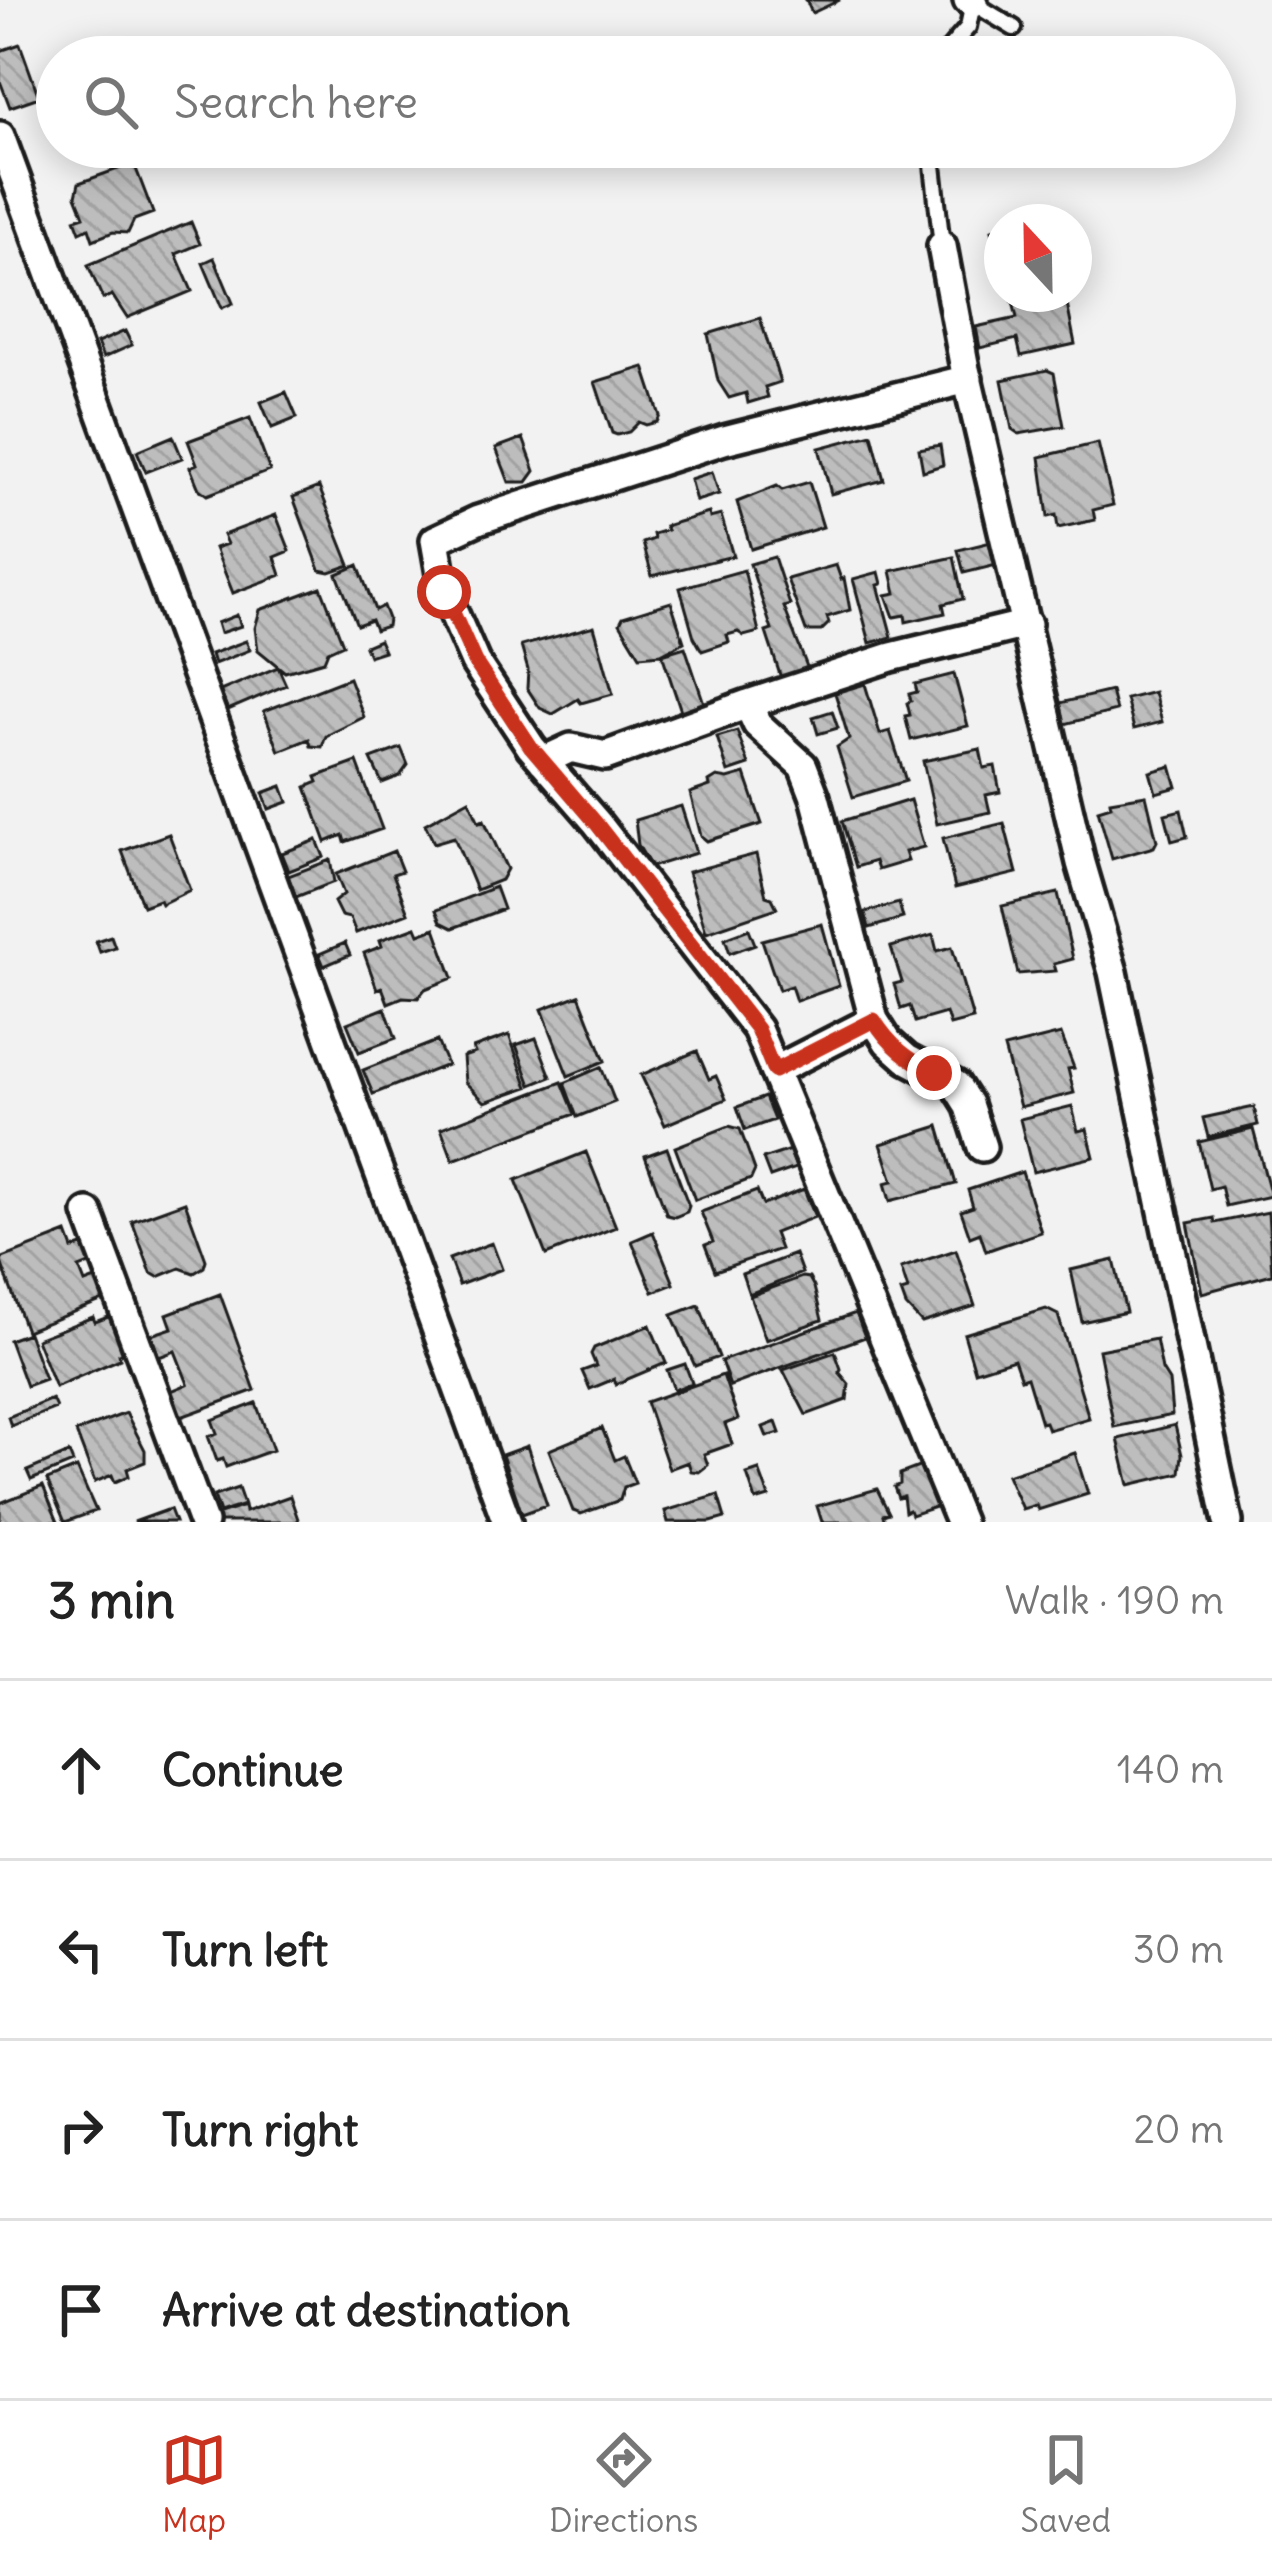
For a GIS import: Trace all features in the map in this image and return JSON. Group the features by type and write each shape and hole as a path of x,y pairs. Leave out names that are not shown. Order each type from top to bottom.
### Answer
{"street":[{"path":"0,136 507,1522"},
{"path":"942,246 968,379 1082,863 1113,972 1228,1522"},
{"path":"960,1522 757,1029 543,761 475,662 444,592 435,540 478,520 724,440 968,379"},
{"path":"543,761 571,748 605,756 891,657 1027,624"},
{"path":"748,704 766,734 803,766 874,1020 888,1042 908,1059 956,1085 968,1103 982,1147"},
{"path":"774,1071 874,1020"},
{"path":"88,1213 203,1522"}],"lane":[{"path":"960,36 968,27 971,1 1014,28"},
{"path":"933,168 942,246"}],"building":[{"path":"806,0 840,0 812,13"},
{"path":"20,44 36,98 10,107 0,81 0,51"},
{"path":"120,168 136,168 153,213 134,220 128,233 113,232 93,240 89,228 80,232 75,219 84,216 76,196 79,183"},
{"path":"191,222 200,244 176,254 192,291 127,318 112,295 103,299 88,265"},
{"path":"214,258 233,303 222,308 203,263"},
{"path":"1016,312 1069,312 1075,344 1021,356 1017,339 980,348 976,327 1017,318"},
{"path":"760,318 780,382 765,387 768,397 748,403 746,393 729,398 718,381 708,334"},
{"path":"125,331 132,345 103,358 97,343"},
{"path":"644,367 660,416 657,422 639,422 629,432 612,433 595,382"},
{"path":"1047,370 1054,373 1064,426 1019,434 1012,429 1002,380"},
{"path":"286,392 297,418 272,428 261,402"},
{"path":"250,418 270,471 207,495 199,489 190,467 197,464 188,441"},
{"path":"872,434 884,480 831,494 819,448"},
{"path":"173,436 182,458 146,472 137,451"},
{"path":"523,438 535,471 527,482 509,482 496,448"},
{"path":"1098,443 1113,505 1093,510 1095,520 1058,528 1056,515 1048,517 1040,457"},
{"path":"940,445 943,465 923,471 919,449"},
{"path":"712,472 719,494 696,501 690,479"},
{"path":"809,482 823,527 751,549 737,502 777,486 782,490"},
{"path":"319,487 350,565 330,572 320,570 293,497"},
{"path":"709,513 710,518 721,515 733,556 652,576 643,543 667,530 665,526"},
{"path":"276,515 290,551 275,557 281,575 233,593 215,548 227,544 223,535"},
{"path":"995,541 1001,564 964,573 958,550"},
{"path":"774,557 790,605 784,607 809,672 782,681 766,632 772,630 750,564"},
{"path":"954,557 963,599 943,604 945,613 906,622 905,615 894,617 886,595 896,593 891,571"},
{"path":"358,565 375,610 383,606 387,626 375,630 371,620 357,625 337,574"},
{"path":"836,565 844,578 850,610 827,617 829,623 821,631 806,631 787,579"},
{"path":"744,570 759,632 727,635 729,642 702,651 680,588"},
{"path":"879,572 892,637 870,643 853,579"},
{"path":"321,587 343,644 328,651 324,661 285,672 258,650 255,628 260,610"},
{"path":"671,602 684,642 661,654 640,656 620,623 623,617"},
{"path":"237,615 241,626 220,633 217,623"},
{"path":"594,626 613,694 581,703 578,699 553,714 540,708 527,688 521,646"},
{"path":"379,640 384,651 369,656 365,646"},
{"path":"246,641 250,650 214,664 211,654"},
{"path":"685,647 705,706 682,714 662,654"},
{"path":"278,667 286,685 228,710 220,691"},
{"path":"954,674 968,726 911,740 905,716 910,715 907,703 909,694 917,692 915,684"},
{"path":"349,678 364,717 326,736 322,747 311,746 309,739 279,751 264,711"},
{"path":"865,684 880,734 890,731 906,781 853,797 837,747 849,739 835,693"},
{"path":"1111,691 1116,711 1065,724 1060,703"},
{"path":"1154,692 1162,722 1134,729 1126,699"},
{"path":"832,711 838,728 818,734 813,717"},
{"path":"737,731 749,765 728,772 717,737"},
{"path":"401,748 408,765 400,776 382,783 371,759"},
{"path":"980,749 984,768 995,766 1000,792 986,795 990,812 937,824 923,761"},
{"path":"357,762 382,829 345,842 343,835 326,842 306,787 318,782 316,777"},
{"path":"1171,766 1177,787 1156,793 1150,772"},
{"path":"745,774 762,824 707,841 701,836 690,793 710,786 717,777"},
{"path":"282,786 288,802 269,809 263,793"},
{"path":"1146,795 1157,841 1154,847 1112,859 1098,810 1111,806 1110,801"},
{"path":"469,800 507,869 501,880 476,890 454,837 434,843 425,824"},
{"path":"910,800 924,847 905,852 908,861 878,870 875,861 856,867 842,821"},
{"path":"681,806 696,853 651,867 638,845 635,820"},
{"path":"1181,810 1187,837 1172,841 1165,814"},
{"path":"1004,823 1017,873 955,888 943,838"},
{"path":"169,834 190,890 161,904 159,900 143,906 122,851"},
{"path":"317,840 324,857 289,871 282,853"},
{"path":"394,851 402,871 393,874 408,913 356,933 350,918 341,916 334,902 344,894 336,874"},
{"path":"756,854 766,896 777,908 706,932 688,872"},
{"path":"330,860 334,882 296,897 288,876"},
{"path":"495,887 503,909 453,928 441,922 436,910"},
{"path":"1058,893 1073,959 1054,964 1056,971 1018,974 1002,906"},
{"path":"899,903 903,918 869,928 865,912"},
{"path":"822,924 839,986 796,1001 791,986 779,990 762,940"},
{"path":"416,927 419,934 435,928 453,978 425,989 418,998 388,1003 382,987 377,989 364,953 382,946 380,940"},
{"path":"749,929 755,944 730,953 725,938"},
{"path":"933,935 937,951 952,947 973,1019 950,1025 946,1013 915,1022 910,1006 901,1009 894,984 902,982 891,947"},
{"path":"111,936 115,947 100,952 96,941"},
{"path":"345,943 350,955 324,966 319,954"},
{"path":"579,995 605,1061 568,1076 542,1009"},
{"path":"385,1008 396,1038 359,1052 347,1023"},
{"path":"1061,1034 1074,1068 1068,1069 1074,1093 1020,1107 1004,1048"},
{"path":"509,1035 528,1087 485,1102 465,1082 463,1057 475,1053 473,1048"},
{"path":"536,1038 551,1077 531,1085 516,1045"},
{"path":"437,1041 447,1065 373,1094 363,1070"},
{"path":"697,1051 709,1079 716,1076 726,1099 665,1125 641,1075"},
{"path":"601,1067 615,1102 577,1117 564,1083"},
{"path":"562,1082 575,1114 453,1160 441,1128"},
{"path":"765,1097 774,1120 745,1130 737,1107"},
{"path":"1072,1106 1078,1131 1087,1129 1094,1157 1033,1172 1020,1119"},
{"path":"1254,1107 1258,1125 1208,1137 1203,1118"},
{"path":"729,1126 740,1129 755,1170 751,1179 695,1200 675,1147"},
{"path":"939,1126 956,1184 890,1201 885,1183 893,1181 881,1144"},
{"path":"1253,1129 1271,1196 1226,1206 1221,1186 1210,1189 1199,1142"},
{"path":"667,1148 689,1206 675,1217 667,1215 645,1156"},
{"path":"790,1150 796,1168 770,1177 763,1159"},
{"path":"586,1152 616,1227 546,1255 516,1180"},
{"path":"1022,1172 1041,1232 986,1251 980,1233 970,1237 961,1211 973,1207 968,1190"},
{"path":"804,1189 815,1217 774,1233 780,1249 715,1271 705,1245 713,1242 701,1212 757,1191 763,1205"},
{"path":"185,1202 206,1260 204,1267 194,1273 180,1268 158,1277 151,1273 132,1221"},
{"path":"1268,1212 1272,1274 1202,1293 1188,1223 1214,1218 1215,1223"},
{"path":"653,1232 674,1284 653,1292 632,1241"},
{"path":"67,1233 73,1249 85,1245 92,1263 79,1268 85,1283 98,1278 106,1299 26,1331 0,1259"},
{"path":"492,1243 502,1269 459,1285 449,1259"},
{"path":"956,1250 975,1306 922,1323 906,1306 901,1292 908,1290 901,1268"},
{"path":"795,1254 802,1273 749,1294 742,1274"},
{"path":"1114,1260 1126,1312 1082,1322 1071,1270"},
{"path":"809,1278 814,1287 822,1320 766,1340 750,1296"},
{"path":"220,1294 255,1390 181,1417 171,1391 188,1384 175,1351 159,1357 151,1335 172,1328 167,1314"},
{"path":"699,1305 719,1357 695,1366 672,1315"},
{"path":"1046,1309 1058,1315 1089,1418 1048,1430 1041,1423 1027,1377 1021,1379 1014,1359 975,1371 964,1334"},
{"path":"856,1313 865,1337 730,1386 721,1361"},
{"path":"111,1316 125,1352 119,1354 120,1359 55,1387 36,1339 93,1317 95,1322"},
{"path":"650,1325 666,1363 616,1384 614,1379 590,1389 582,1371 596,1366 591,1354 594,1348"},
{"path":"28,1333 45,1379 26,1386 9,1340"},
{"path":"1156,1339 1169,1381 1172,1415 1114,1427 1099,1350"},
{"path":"835,1352 839,1372 849,1384 847,1400 806,1415 783,1370"},
{"path":"685,1364 692,1383 674,1390 667,1370"},
{"path":"723,1375 738,1419 725,1424 732,1444 704,1454 708,1465 699,1472 691,1471 688,1462 669,1469 646,1402"},
{"path":"52,1399 56,1408 11,1426 8,1417"},
{"path":"256,1403 273,1450 226,1467 223,1459 217,1461 208,1436 217,1433 212,1420"},
{"path":"126,1413 145,1450 145,1462 127,1469 129,1476 115,1482 112,1475 95,1482 76,1432"},
{"path":"776,1422 780,1433 767,1437 763,1427"},
{"path":"1175,1425 1182,1455 1180,1473 1129,1485 1118,1439"},
{"path":"602,1428 615,1460 624,1456 635,1483 624,1487 620,1500 581,1514 573,1511 549,1450"},
{"path":"527,1446 547,1505 522,1514 502,1455"},
{"path":"69,1453 73,1463 31,1480 27,1471"},
{"path":"1075,1453 1088,1494 1038,1510 1036,1505 1022,1509 1007,1475"},
{"path":"924,1465 938,1506 911,1515 894,1487 900,1484 900,1474"},
{"path":"77,1468 96,1511 65,1522 47,1480"},
{"path":"759,1470 769,1497 756,1501 747,1474"},
{"path":"43,1486 58,1522 0,1522 0,1503"},
{"path":"238,1488 244,1505 220,1513 214,1496"},
{"path":"877,1489 889,1513 883,1515 885,1522 822,1522 817,1506"},
{"path":"718,1495 725,1518 668,1522 665,1511"},
{"path":"290,1496 299,1522 219,1522 217,1515 244,1506 245,1512"},
{"path":"170,1509 175,1522 134,1522"}],"route":[{"path":"444,592 475,662 531,747 757,1029 774,1071 874,1020 888,1042 934,1073"}]}
